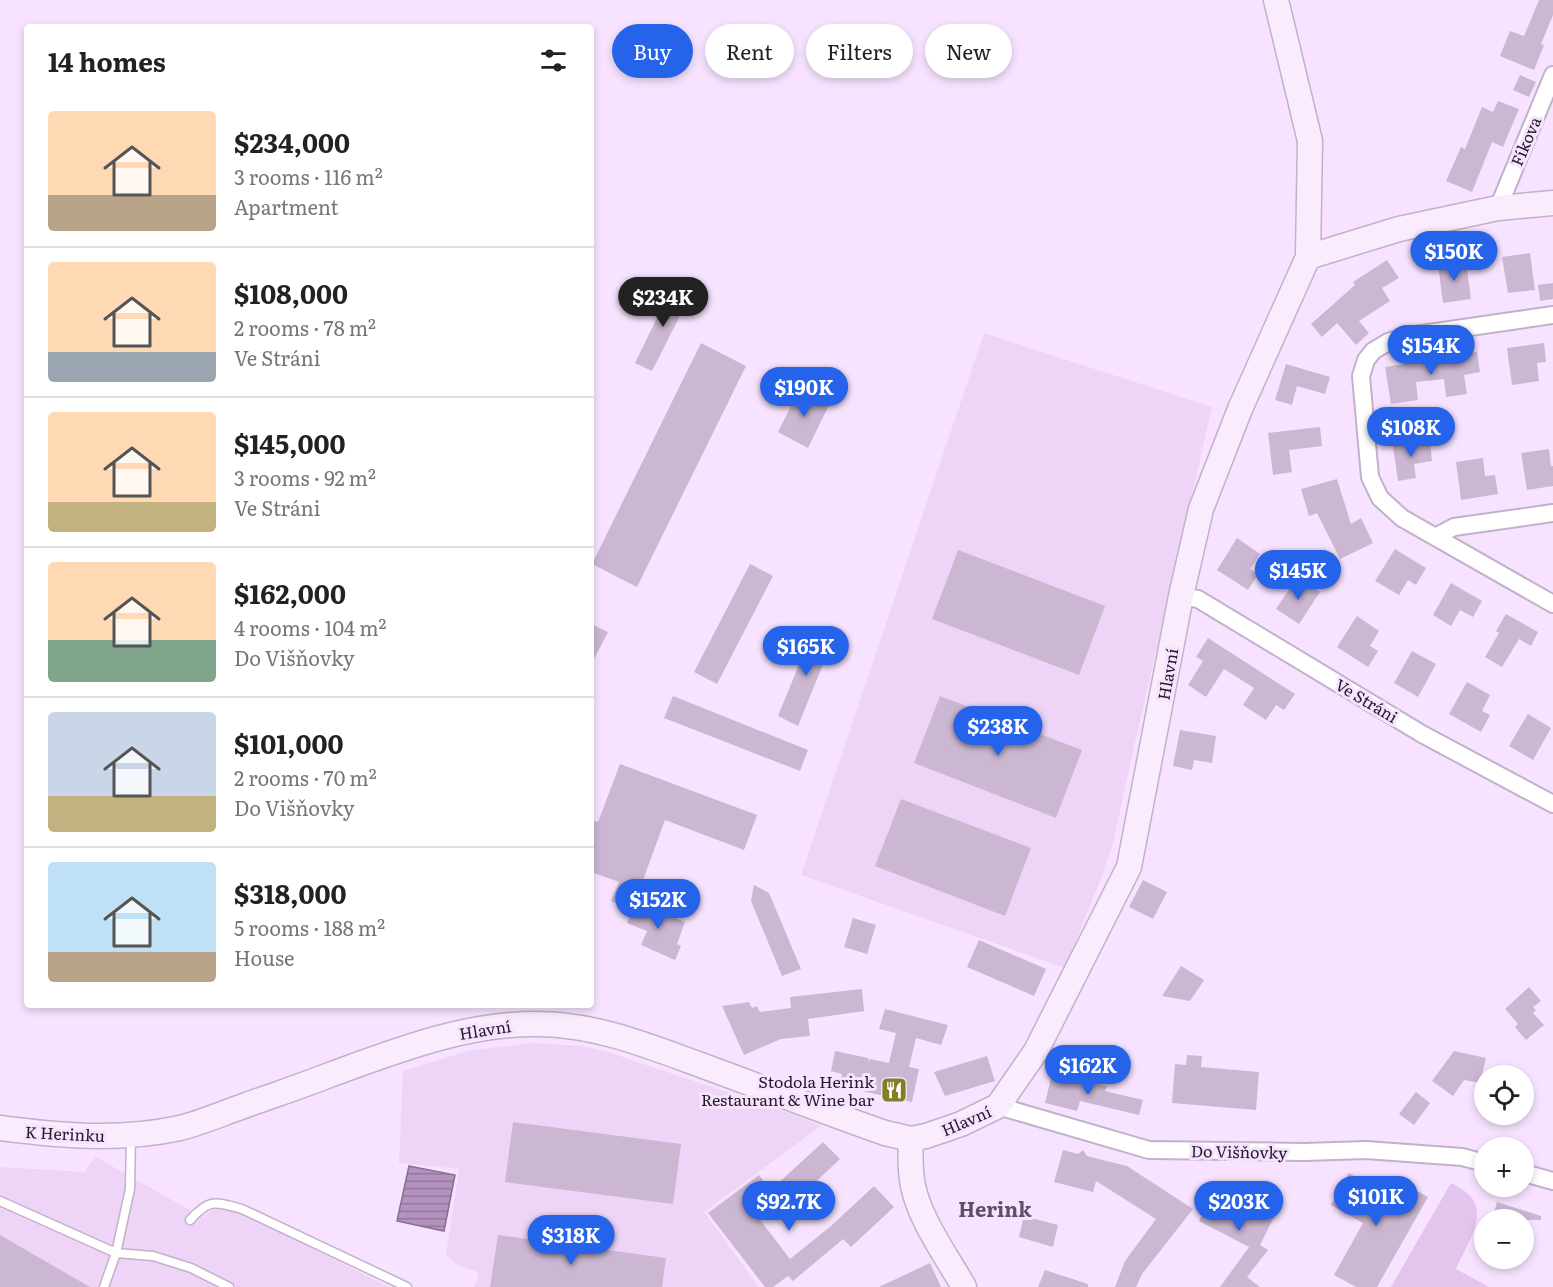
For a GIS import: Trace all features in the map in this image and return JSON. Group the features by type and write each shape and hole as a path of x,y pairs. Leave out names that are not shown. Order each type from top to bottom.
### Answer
{"street":[{"path":"1276,0 1310,141 1308,256 1399,229 1498,208 1553,203"},
{"name":"Fíkova","path":"1498,208 1549,95 1553,75"},
{"name":"Hlavní","path":"131,1136 181,1128 398,1050 446,1036 504,1025 537,1023 576,1026 639,1042 885,1134 911,1139 962,1124 998,1106 1036,1052 1129,867 1181,596 1201,509 1240,409 1308,256"},
{"path":"1553,315 1408,336 1388,342 1373,351 1366,360 1361,376 1370,477 1380,498 1402,518 1553,604"},
{"path":"1435,537 1454,527 1553,513"},
{"name":"Ve Stráni","path":"1181,596 1198,599 1422,734 1553,804"},
{"name":"Do Višňovky","path":"998,1106 1149,1150 1305,1152 1366,1150 1462,1157 1474,1160"},
{"name":"K Herinku","path":"0,1128 81,1136 131,1136"},
{"path":"911,1139 910,1163 918,1205 964,1287"},
{"path":"1534,1176 1553,1181"}],"lane":[{"path":"106,1286 130,1190 131,1136"},
{"path":"0,1201 116,1253 153,1256 191,1268 229,1287"},
{"path":"190,1220 200,1209 214,1202 242,1209 407,1287"}],"shaded area":[{"path":"984,333 1212,407 1113,843 1065,968 801,875"},
{"path":"532,1043 583,1046 608,1052 795,1115 821,1126 704,1212 759,1287 474,1287 478,1272 457,1265 446,1254 459,1169 399,1163 403,1071 468,1051"},
{"path":"96,1157 202,1217 213,1210 230,1207 389,1287 0,1287 0,1167 84,1172"},
{"path":"409,1166 455,1175 444,1231 397,1221"},
{"path":"1451,1183 1464,1191 1471,1197 1476,1209 1474,1209 1473,1233 1456,1269 1489,1287 1391,1287"}],"building":[{"path":"1539,0 1553,0 1553,15 1541,44 1544,45 1534,70 1500,56 1510,31 1524,36"},
{"path":"1520,75 1536,82 1529,97 1513,90"},
{"path":"1498,101 1519,109 1503,147 1492,142 1472,192 1446,181 1461,147 1465,149 1482,107 1493,112"},
{"path":"1530,253 1535,290 1508,293 1502,257"},
{"path":"1387,260 1399,278 1382,288 1390,301 1359,321 1369,333 1356,345 1337,323 1322,337 1311,324 1355,285 1353,282"},
{"path":"1466,262 1471,299 1443,303 1438,265"},
{"path":"1553,283 1553,299 1540,301 1538,285"},
{"path":"673,285 691,294 652,371 635,363"},
{"path":"701,343 746,366 637,587 594,565 594,560"},
{"path":"1544,343 1546,362 1537,363 1539,381 1512,385 1507,348"},
{"path":"1477,352 1480,372 1464,375 1467,394 1446,397 1444,379 1416,382 1418,400 1391,404 1385,367"},
{"path":"1286,364 1330,377 1325,394 1297,386 1292,405 1275,400"},
{"path":"800,388 830,403 808,448 778,432"},
{"path":"1320,427 1322,446 1289,450 1292,472 1273,475 1268,433"},
{"path":"1430,441 1432,461 1414,464 1416,478 1398,481 1393,446"},
{"path":"1549,449 1551,466 1553,466 1553,486 1527,490 1521,453"},
{"path":"1483,458 1485,476 1495,475 1498,494 1461,500 1456,462"},
{"path":"1337,479 1351,524 1361,518 1373,543 1340,559 1317,513 1309,516 1301,489"},
{"path":"1237,538 1260,554 1250,569 1258,574 1248,590 1217,570"},
{"path":"1395,549 1426,568 1416,585 1408,580 1399,595 1375,581"},
{"path":"958,550 1105,606 1079,675 932,619"},
{"path":"750,564 773,576 717,684 694,672"},
{"path":"1297,577 1320,592 1299,624 1276,609"},
{"path":"1451,583 1482,601 1473,617 1460,610 1451,626 1433,615"},
{"path":"1506,614 1538,632 1531,646 1519,639 1502,667 1485,657 1499,633 1496,631"},
{"path":"1357,616 1379,631 1370,646 1378,651 1368,667 1337,647"},
{"path":"594,625 608,632 594,659"},
{"path":"814,628 834,637 798,726 778,716"},
{"path":"1208,638 1295,694 1284,710 1276,705 1266,720 1243,705 1254,688 1224,669 1206,697 1188,685 1203,661 1196,657"},
{"path":"1412,651 1436,664 1418,697 1394,683"},
{"path":"1467,682 1490,695 1482,711 1490,715 1481,732 1449,714"},
{"path":"673,696 808,750 800,771 664,718"},
{"path":"940,696 1082,750 1056,818 914,763"},
{"path":"1528,714 1551,728 1533,760 1509,746"},
{"path":"1180,730 1216,736 1212,763 1194,760 1192,770 1173,766"},
{"path":"620,764 757,815 744,850 665,820 632,910 611,901 619,882 594,873 594,821 598,822"},
{"path":"901,799 1031,848 1005,916 875,866"},
{"path":"1143,880 1167,892 1153,919 1129,907"},
{"path":"754,885 769,893 801,969 782,976 751,901"},
{"path":"636,902 685,922 677,944 681,946 675,960 641,945 647,931 627,923"},
{"path":"853,918 876,925 867,954 844,947"},
{"path":"979,940 1046,969 1034,996 967,967"},
{"path":"1181,966 1204,980 1190,1001 1162,996"},
{"path":"1529,987 1541,1001 1533,1007 1536,1010 1533,1013 1544,1025 1526,1040 1515,1027 1518,1024 1505,1009"},
{"path":"862,989 864,1011 808,1019 810,1036 781,1039 744,1055 722,1006 749,1002 752,1008 757,1006 760,1012 791,1008 790,997"},
{"path":"885,1009 948,1025 941,1045 916,1038 909,1067 919,1069 912,1102 839,1086 842,1074 831,1071 835,1051 868,1058 869,1062 870,1059 889,1063 896,1033 879,1029"},
{"path":"1454,1051 1486,1058 1484,1065 1474,1065 1474,1082 1464,1080 1453,1096 1432,1081"},
{"path":"1187,1055 1202,1056 1201,1067 1259,1072 1256,1110 1172,1103 1175,1064 1186,1065"},
{"path":"987,1056 995,1081 945,1096 934,1072"},
{"path":"1052,1074 1107,1086 1105,1091 1143,1100 1139,1115 1080,1101 1077,1111 1045,1103"},
{"path":"1416,1092 1430,1103 1414,1125 1399,1114"},
{"path":"513,1122 681,1144 673,1204 505,1182"},
{"path":"823,1142 840,1159 790,1206 773,1188"},
{"path":"1063,1150 1078,1154 1083,1150 1087,1156 1127,1166 1193,1209 1142,1274 1136,1287 1115,1287 1125,1261 1156,1219 1096,1181 1093,1192 1054,1182"},
{"path":"1349,1173 1381,1192 1391,1176 1428,1197 1377,1287 1356,1287 1334,1275 1363,1223 1331,1205"},
{"path":"759,1175 772,1192 751,1208 790,1259 831,1226 874,1186 894,1207 851,1247 843,1239 793,1281 788,1276 773,1287 765,1287 708,1213"},
{"path":"1216,1187 1274,1217 1260,1245 1268,1250 1247,1277 1260,1287 1220,1287 1249,1247 1199,1221"},
{"path":"1497,1202 1519,1209 1495,1209"},
{"path":"1534,1214 1541,1216 1541,1220 1534,1220"},
{"path":"1024,1216 1058,1225 1053,1247 1019,1237"},
{"path":"0,1235 90,1287 0,1287"},
{"path":"498,1235 666,1258 662,1287 490,1287"},
{"path":"930,1263 941,1287 879,1287"},
{"path":"1045,1270 1088,1284 1088,1287 1038,1287"}],"place":[{"name":"Stodola Herink Restaurant & Wine bar","path":"894,1090"}],"district":[{"name":"Herink","path":"995,1208"}]}
